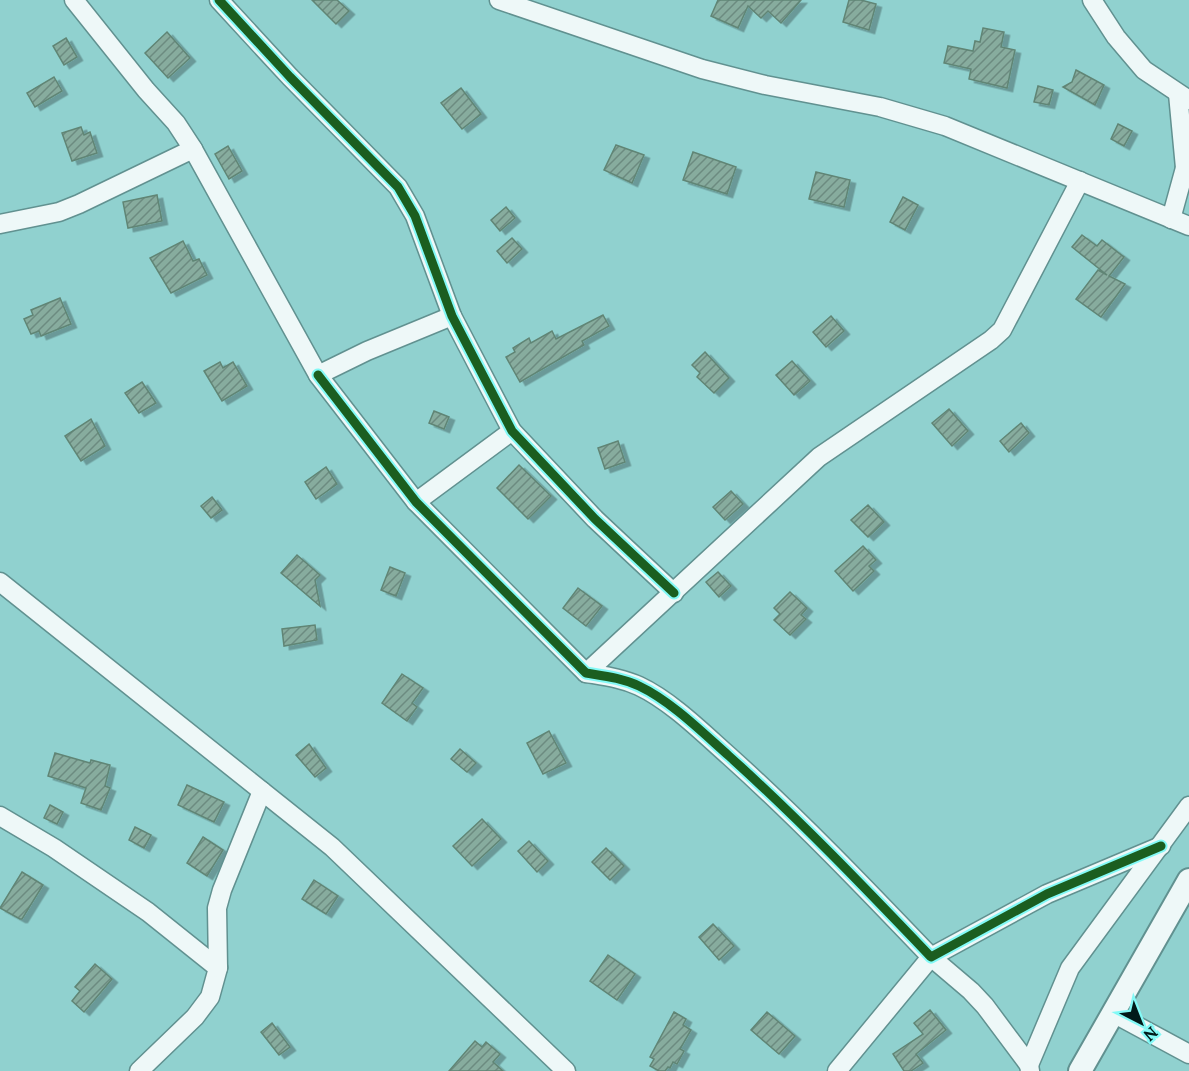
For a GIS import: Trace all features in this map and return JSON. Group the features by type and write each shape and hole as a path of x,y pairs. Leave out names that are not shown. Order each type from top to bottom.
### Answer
{"street":[{"path":"74,0 146,90 176,123 193,149 318,375 416,502 586,673 621,679 641,687 704,733 809,830 930,957 971,991 985,1006 1029,1068"},
{"path":"219,0 290,77 398,187 415,216 452,316 512,431 595,519 674,593"},
{"path":"499,0 702,69 765,85 880,107 945,126 1189,225"},
{"path":"1092,0 1116,37 1144,70 1184,97 1187,166 1171,219"},
{"path":"0,224 59,212 193,149"},
{"path":"586,673 819,457 991,340 1002,330 1080,181"},
{"path":"318,375 367,351 452,316"},
{"path":"416,502 512,431"},
{"path":"0,582 332,847 564,1070"},
{"path":"139,1071 195,1017 210,997 218,969 217,908 262,791"},
{"path":"1029,1068 1070,968 1189,806"},
{"path":"0,816 54,848 148,912 218,969"},
{"path":"837,1071 930,957 1047,894 1161,846"},
{"path":"1080,1071 1189,880"},
{"path":"1113,1013 1189,1054"}],"building":[{"path":"312,0 337,0 349,11 336,24"},
{"path":"718,0 801,0 781,23 768,11 761,18 748,6 738,28 711,16"},
{"path":"849,0 876,4 869,30 843,22"},
{"path":"983,28 1004,32 1001,47 1015,50 1007,88 969,79 971,69 944,63 948,46 973,51 975,41 980,42"},
{"path":"167,32 190,58 168,78 145,53"},
{"path":"66,38 77,57 64,65 53,46"},
{"path":"1076,70 1104,85 1095,105 1063,87 1072,82"},
{"path":"54,77 62,91 35,107 27,93"},
{"path":"1038,86 1053,90 1049,105 1034,102"},
{"path":"461,88 481,114 462,129 441,103"},
{"path":"1118,124 1132,131 1124,146 1111,139"},
{"path":"81,127 84,135 90,132 97,153 72,161 62,133"},
{"path":"616,145 644,155 632,183 604,170"},
{"path":"228,146 242,171 229,179 215,154"},
{"path":"693,152 736,167 727,194 683,180"},
{"path":"816,172 850,180 844,207 809,199"},
{"path":"157,195 162,221 128,228 123,202"},
{"path":"903,197 918,205 905,230 890,222"},
{"path":"506,207 515,218 500,231 491,220"},
{"path":"1082,235 1097,246 1102,240 1124,257 1109,276 1125,284 1101,317 1076,299 1098,270 1107,275 1072,247"},
{"path":"512,238 522,249 507,263 497,251"},
{"path":"183,241 193,261 199,259 207,275 171,293 150,258"},
{"path":"60,298 71,324 41,336 39,331 31,334 24,319 33,315 31,310"},
{"path":"603,315 609,326 582,341 584,345 520,382 506,357 515,352 513,348 529,338 531,343 552,331 556,339"},
{"path":"831,316 844,331 826,347 813,332"},
{"path":"705,352 729,378 714,393 697,377 700,373 692,365"},
{"path":"792,361 810,381 794,395 776,375"},
{"path":"220,362 223,368 233,362 247,386 222,401 204,371"},
{"path":"142,382 156,403 139,413 125,393"},
{"path":"949,409 968,431 952,446 932,423"},
{"path":"434,411 449,417 444,429 429,423"},
{"path":"91,419 105,446 81,461 65,436"},
{"path":"1021,423 1029,433 1009,452 1000,441"},
{"path":"618,441 625,462 605,469 598,448"},
{"path":"519,465 551,496 528,519 497,488"},
{"path":"326,467 337,484 316,499 305,482"},
{"path":"731,491 743,504 725,520 713,507"},
{"path":"212,497 222,510 211,518 201,506"},
{"path":"868,505 884,522 868,537 851,520"},
{"path":"863,546 876,560 869,566 874,571 853,591 835,571"},
{"path":"297,555 320,575 315,580 320,606 281,573"},
{"path":"390,567 405,573 396,596 381,590"},
{"path":"718,572 731,586 719,597 706,582"},
{"path":"578,588 602,606 586,626 563,608"},
{"path":"790,592 807,608 801,615 806,619 790,635 774,620 780,614 774,608"},
{"path":"315,625 317,640 284,646 282,629"},
{"path":"402,674 423,688 412,703 417,707 407,721 382,703"},
{"path":"549,731 566,763 543,774 527,743"},
{"path":"309,744 326,768 315,777 296,755"},
{"path":"460,749 476,763 467,772 451,759"},
{"path":"55,753 90,763 91,760 110,765 105,786 110,788 101,810 81,803 86,788 48,776"},
{"path":"187,785 224,802 214,822 178,805"},
{"path":"50,805 63,812 57,824 44,818"},
{"path":"482,819 501,839 472,866 453,846"},
{"path":"135,827 151,835 144,848 129,840"},
{"path":"203,837 223,850 207,876 187,863"},
{"path":"529,841 548,861 537,872 518,851"},
{"path":"606,848 624,866 610,880 592,862"},
{"path":"22,872 43,885 20,919 0,908"},
{"path":"314,880 338,896 326,914 302,899"},
{"path":"713,924 734,946 719,960 699,937"},
{"path":"608,955 635,974 617,1000 590,981"},
{"path":"95,964 112,979 84,1012 72,1001 80,991 75,987"},
{"path":"930,1010 946,1030 916,1054 923,1063 911,1071 904,1071 893,1054 923,1034 914,1023"},
{"path":"674,1012 686,1019 683,1025 691,1030 680,1049 684,1051 677,1064 673,1062 670,1068 659,1071 650,1066 654,1059 650,1057"},
{"path":"767,1012 795,1036 779,1054 751,1030"},
{"path":"272,1023 290,1047 279,1055 261,1032"},
{"path":"475,1041 482,1047 486,1042 500,1054 493,1062 503,1071 449,1071"}],"cycle path":[{"path":"219,0 290,77 398,187 415,216 452,316 512,431 595,519 674,593"},
{"path":"318,375 416,502 586,673 633,683 651,692 686,718 807,830 931,957 1047,894 1161,846"}]}
